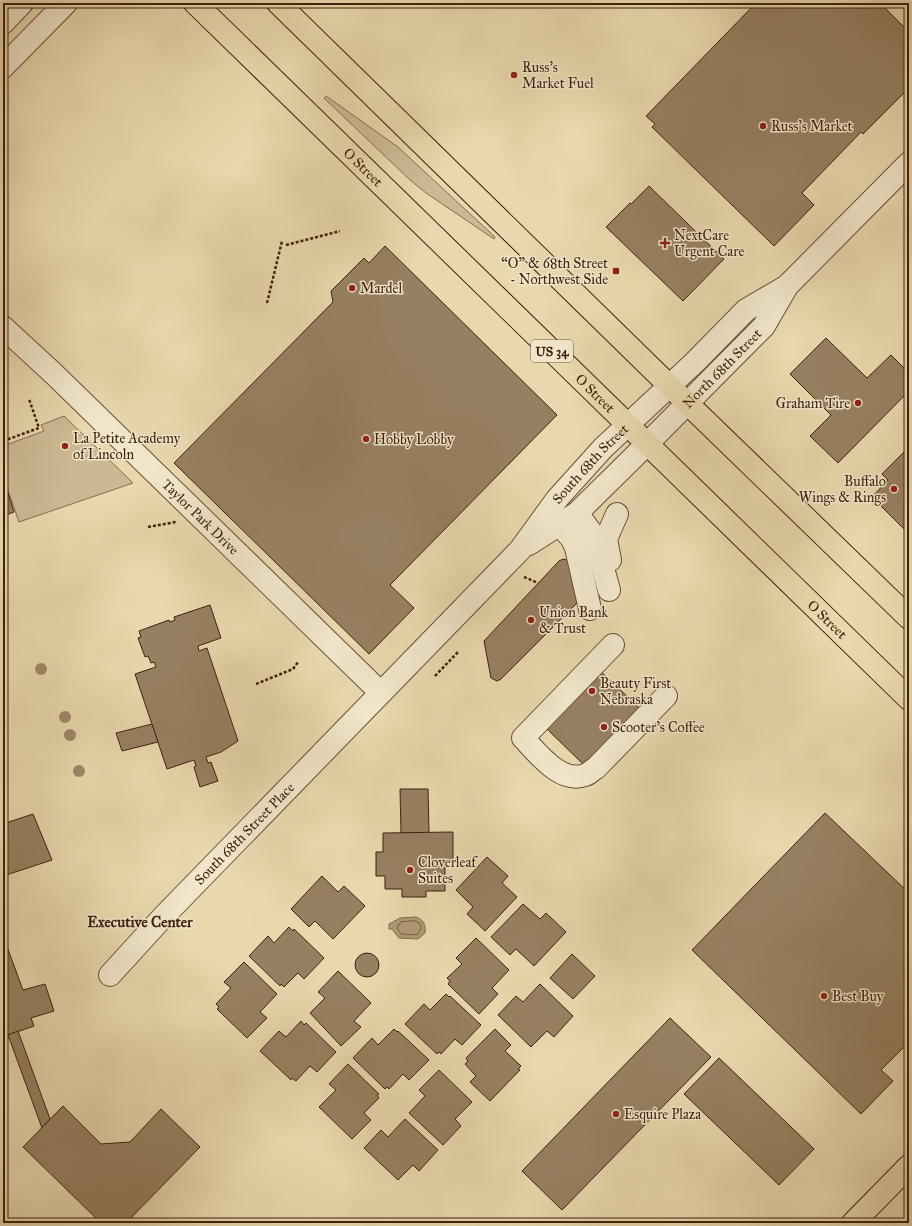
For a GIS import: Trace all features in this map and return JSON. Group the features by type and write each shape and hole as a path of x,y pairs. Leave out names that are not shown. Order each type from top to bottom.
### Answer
{"main road":[{"name":"O Street","path":"195,3 909,699"},
{"path":"278,3 668,385 909,618"},
{"path":"853,1223 909,1166"}],"street":[{"path":"3,22 22,3"},
{"path":"3,67 66,3"},
{"name":"North 68th Street","path":"647,444 764,326 787,286 909,163"},
{"name":"North 68th Street","path":"668,385 695,362 746,310 787,286"},
{"name":"Taylor Park Drive","path":"3,327 54,374 380,692"},
{"name":"South 68th Street","path":"380,692 520,550 557,499 603,448 668,385"},
{"name":"South 68th Street","path":"520,550 569,519 647,444"},
{"path":"569,519 572,539 576,548 604,595 605,544 617,514"},
{"path":"613,645 523,738 553,768 567,776 584,775 596,768 666,696"},
{"name":"South 68th Street Place","path":"110,975 162,918 380,692"}],"path":[{"path":"286,246 340,231"},
{"path":"267,303 282,241"},
{"path":"3,441 39,428 29,399"},
{"path":"148,527 178,522"},
{"path":"435,676 458,652"},
{"path":"256,684 293,669 298,662"}],"shaded area":[{"path":"326,96 398,147 495,237 494,239 426,193 410,180 324,98"},
{"path":"64,416 133,483 19,522 3,476 3,446 44,431 41,425"}],"water":[{"path":"416,917 423,921 425,928 425,933 418,939 399,938 392,929 389,929 389,924 400,918"}],"building":[{"name":"Russ's Market","path":"756,3 880,3 909,32 909,88 863,134 861,132 802,193 814,205 774,246 652,127 655,124 646,116"},
{"name":"NextCare Urgent Care","path":"649,186 724,259 683,301 606,227"},
{"name":"Hobby Lobby","path":"385,246 557,415 390,585 414,608 369,654 174,463 333,302 331,291 364,258 369,263"},
{"name":"Graham Tire","path":"826,338 867,378 891,355 909,373 909,391 838,463 810,436 831,415 790,374"},
{"name":"Buffalo Wings & Rings","path":"909,447 909,534 872,497 888,480 882,474"},
{"path":"3,477 14,512 3,516"},
{"name":"Union Bank & Trust","path":"563,559 570,561 578,602 501,679 497,681 491,678 484,641 559,561"},
{"path":"210,605 221,638 198,646 199,651 207,648 238,741 221,752 206,757 208,763 211,762 218,781 200,787 194,767 196,766 194,760 167,769 135,674 156,667 154,662 151,663 148,656 145,657 138,638 141,637 139,631 169,620 170,622 175,620 174,617"},
{"path":"599,670 631,700 635,696 640,701 636,705 640,709 585,766 544,726"},
{"path":"152,724 158,742 122,751 116,733"},
{"path":"400,789 428,789 429,833 401,833"},
{"name":"Best Buy","path":"825,813 909,893 909,1042 881,1070 893,1081 861,1114 692,950"},
{"path":"33,814 52,860 3,876 3,824"},
{"name":"Cloverleaf Suites","path":"453,832 453,863 445,863 445,891 426,891 426,897 402,897 402,889 385,889 385,876 376,876 376,852 383,852 383,833"},
{"path":"487,857 508,876 502,883 517,897 485,931 467,914 473,907 456,890"},
{"path":"322,876 338,892 344,886 365,906 333,939 315,921 309,927 291,909"},
{"path":"523,904 540,919 546,913 566,932 534,966 516,949 510,955 491,937"},
{"path":"289,927 293,931 294,929 324,958 304,979 298,973 284,987 281,984 280,986 249,956 268,936 274,943"},
{"path":"3,936 23,990 45,984 54,1011 31,1018 34,1026 8,1035 5,1027 3,1027"},
{"path":"476,938 509,970 492,988 498,994 479,1014 448,984 450,981 447,978 462,964 456,958"},
{"path":"367,953 372,954 378,960 378,970 372,976 367,977 362,976 356,970 355,965 356,960 362,954"},
{"path":"572,954 595,976 573,999 550,978"},
{"path":"244,962 277,994 260,1012 267,1018 247,1038 217,1009 219,1007 216,1004 231,988 224,982"},
{"path":"338,971 371,1003 354,1021 361,1027 341,1046 310,1013 325,998 318,992"},
{"path":"540,984 573,1016 554,1037 547,1031 531,1047 498,1015 516,996 523,1002"},
{"path":"446,994 481,1025 462,1045 455,1039 441,1054 439,1052 437,1054 405,1024 424,1004 430,1010"},
{"name":"Esquire Plaza","path":"670,1018 711,1057 562,1210 522,1171"},
{"path":"301,1021 304,1025 306,1023 336,1052 317,1072 310,1066 296,1081 292,1078 291,1080 260,1051 279,1031 286,1037"},
{"path":"394,1029 429,1060 409,1080 403,1074 389,1089 387,1087 385,1089 353,1058 372,1038 378,1045"},
{"path":"495,1029 511,1045 505,1051 521,1066 518,1069 520,1070 490,1101 470,1082 476,1076 465,1064 468,1061 466,1058"},
{"path":"18,1031 50,1119 42,1128 8,1035"},
{"path":"719,1058 814,1149 779,1185 684,1094"},
{"path":"348,1064 379,1094 377,1095 379,1098 364,1113 371,1120 352,1139 319,1107 336,1090 329,1084"},
{"path":"439,1070 472,1102 455,1119 461,1126 443,1145 409,1113 425,1096 419,1090"},
{"path":"63,1106 101,1144 130,1142 161,1109 200,1147 126,1223 101,1223 23,1147"},
{"path":"405,1119 438,1150 419,1171 413,1165 398,1180 364,1148 381,1130 388,1137"}],"place":[{"name":"Russ's Market Fuel","path":"514,75"},
{"name":"Russ's Market","path":"763,126"},
{"name":"NextCare Urgent Care","path":"665,243"},
{"name":"“O” & 68th Street - Northwest Side","path":"616,271"},
{"name":"Mardel","path":"352,288"},
{"name":"Graham Tire","path":"858,403"},
{"name":"Hobby Lobby","path":"366,439"},
{"name":"La Petite Academy of Lincoln","path":"65,446"},
{"name":"Buffalo Wings & Rings","path":"894,489"},
{"name":"Union Bank & Trust","path":"531,620"},
{"name":"Beauty First Nebraska","path":"592,691"},
{"name":"Scooter's Coffee","path":"604,727"},
{"name":"Cloverleaf Suites","path":"410,870"},
{"name":"Best Buy","path":"824,996"},
{"name":"Esquire Plaza","path":"616,1114"}],"district":[{"name":"Executive Center","path":"140,922"}]}
